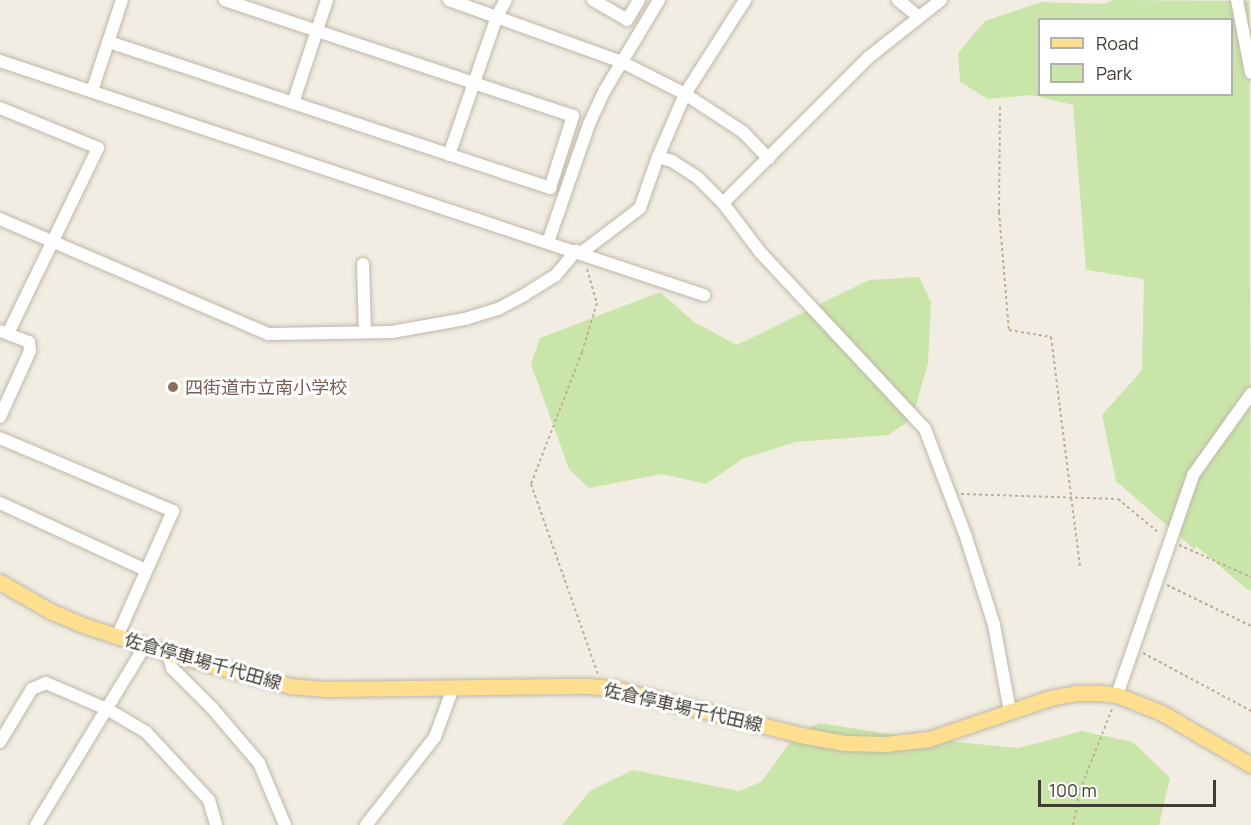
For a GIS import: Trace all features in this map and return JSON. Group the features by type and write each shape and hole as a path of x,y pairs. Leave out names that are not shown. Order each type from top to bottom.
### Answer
{"main road":[{"name":"佐倉停車場千代田線","path":"0,582 50,611 117,637 290,686 326,689 603,688 801,735 845,742 886,744 930,739 1010,711 1076,693 1117,695 1162,713 1251,765"}],"street":[{"path":"92,91 122,0"},
{"path":"109,42 550,188 573,116 225,0"},
{"path":"293,103 327,0"},
{"path":"449,0 622,62 686,94 743,132 769,159"},
{"path":"449,155 497,16 506,0"},
{"path":"593,0 627,20 639,0"},
{"path":"548,242 589,124 659,0"},
{"path":"0,219 268,334 411,330 498,309 555,276 579,252 640,208 658,157 686,94 745,0"},
{"path":"898,0 918,16"},
{"path":"723,203 869,57 940,0"},
{"path":"1237,0 1251,73"},
{"path":"0,61 704,295"},
{"path":"0,108 98,148 4,332 29,342 30,351 0,417"},
{"path":"658,157 672,161 698,178 723,203 760,252 925,429 950,494 994,625 1010,711"},
{"path":"363,264 365,332"},
{"path":"1117,695 1168,541 1193,475 1251,394"},
{"path":"0,438 174,511 117,637"},
{"path":"0,503 146,570"},
{"path":"36,825 145,646"},
{"path":"168,653 172,668 212,708 259,763 285,825"},
{"path":"0,742 32,689 41,683 107,709 146,732 209,800 216,825"},
{"path":"366,825 435,737 453,688"}],"path":[{"path":"1000,107 999,212 1009,330 1051,337 1080,567"},
{"path":"579,252 597,303 582,352 531,484 603,688"},
{"path":"950,494 1118,499 1168,541 1251,577"},
{"path":"1156,579 1251,626"},
{"path":"1133,648 1251,711"},
{"path":"1073,825 1080,790 1117,695"}],"green space":[{"path":"1113,0 1249,1 1251,589 1249,591 1196,546 1194,549 1116,481 1102,415 1142,370 1144,279 1086,270 1073,105 1032,95 988,99 960,82 958,53 985,21 1041,2 1103,4"},
{"path":"919,277 931,302 928,363 912,419 888,435 796,442 744,458 706,484 662,474 589,488 569,469 531,364 540,338 660,292 694,322 737,345 869,280"},
{"path":"819,723 916,738 1019,748 1082,731 1133,742 1170,778 1159,825 562,825 590,791 633,770 739,791 761,782 794,737"}],"place":[{"name":"四街道市立南小学校","path":"173,387"}]}
